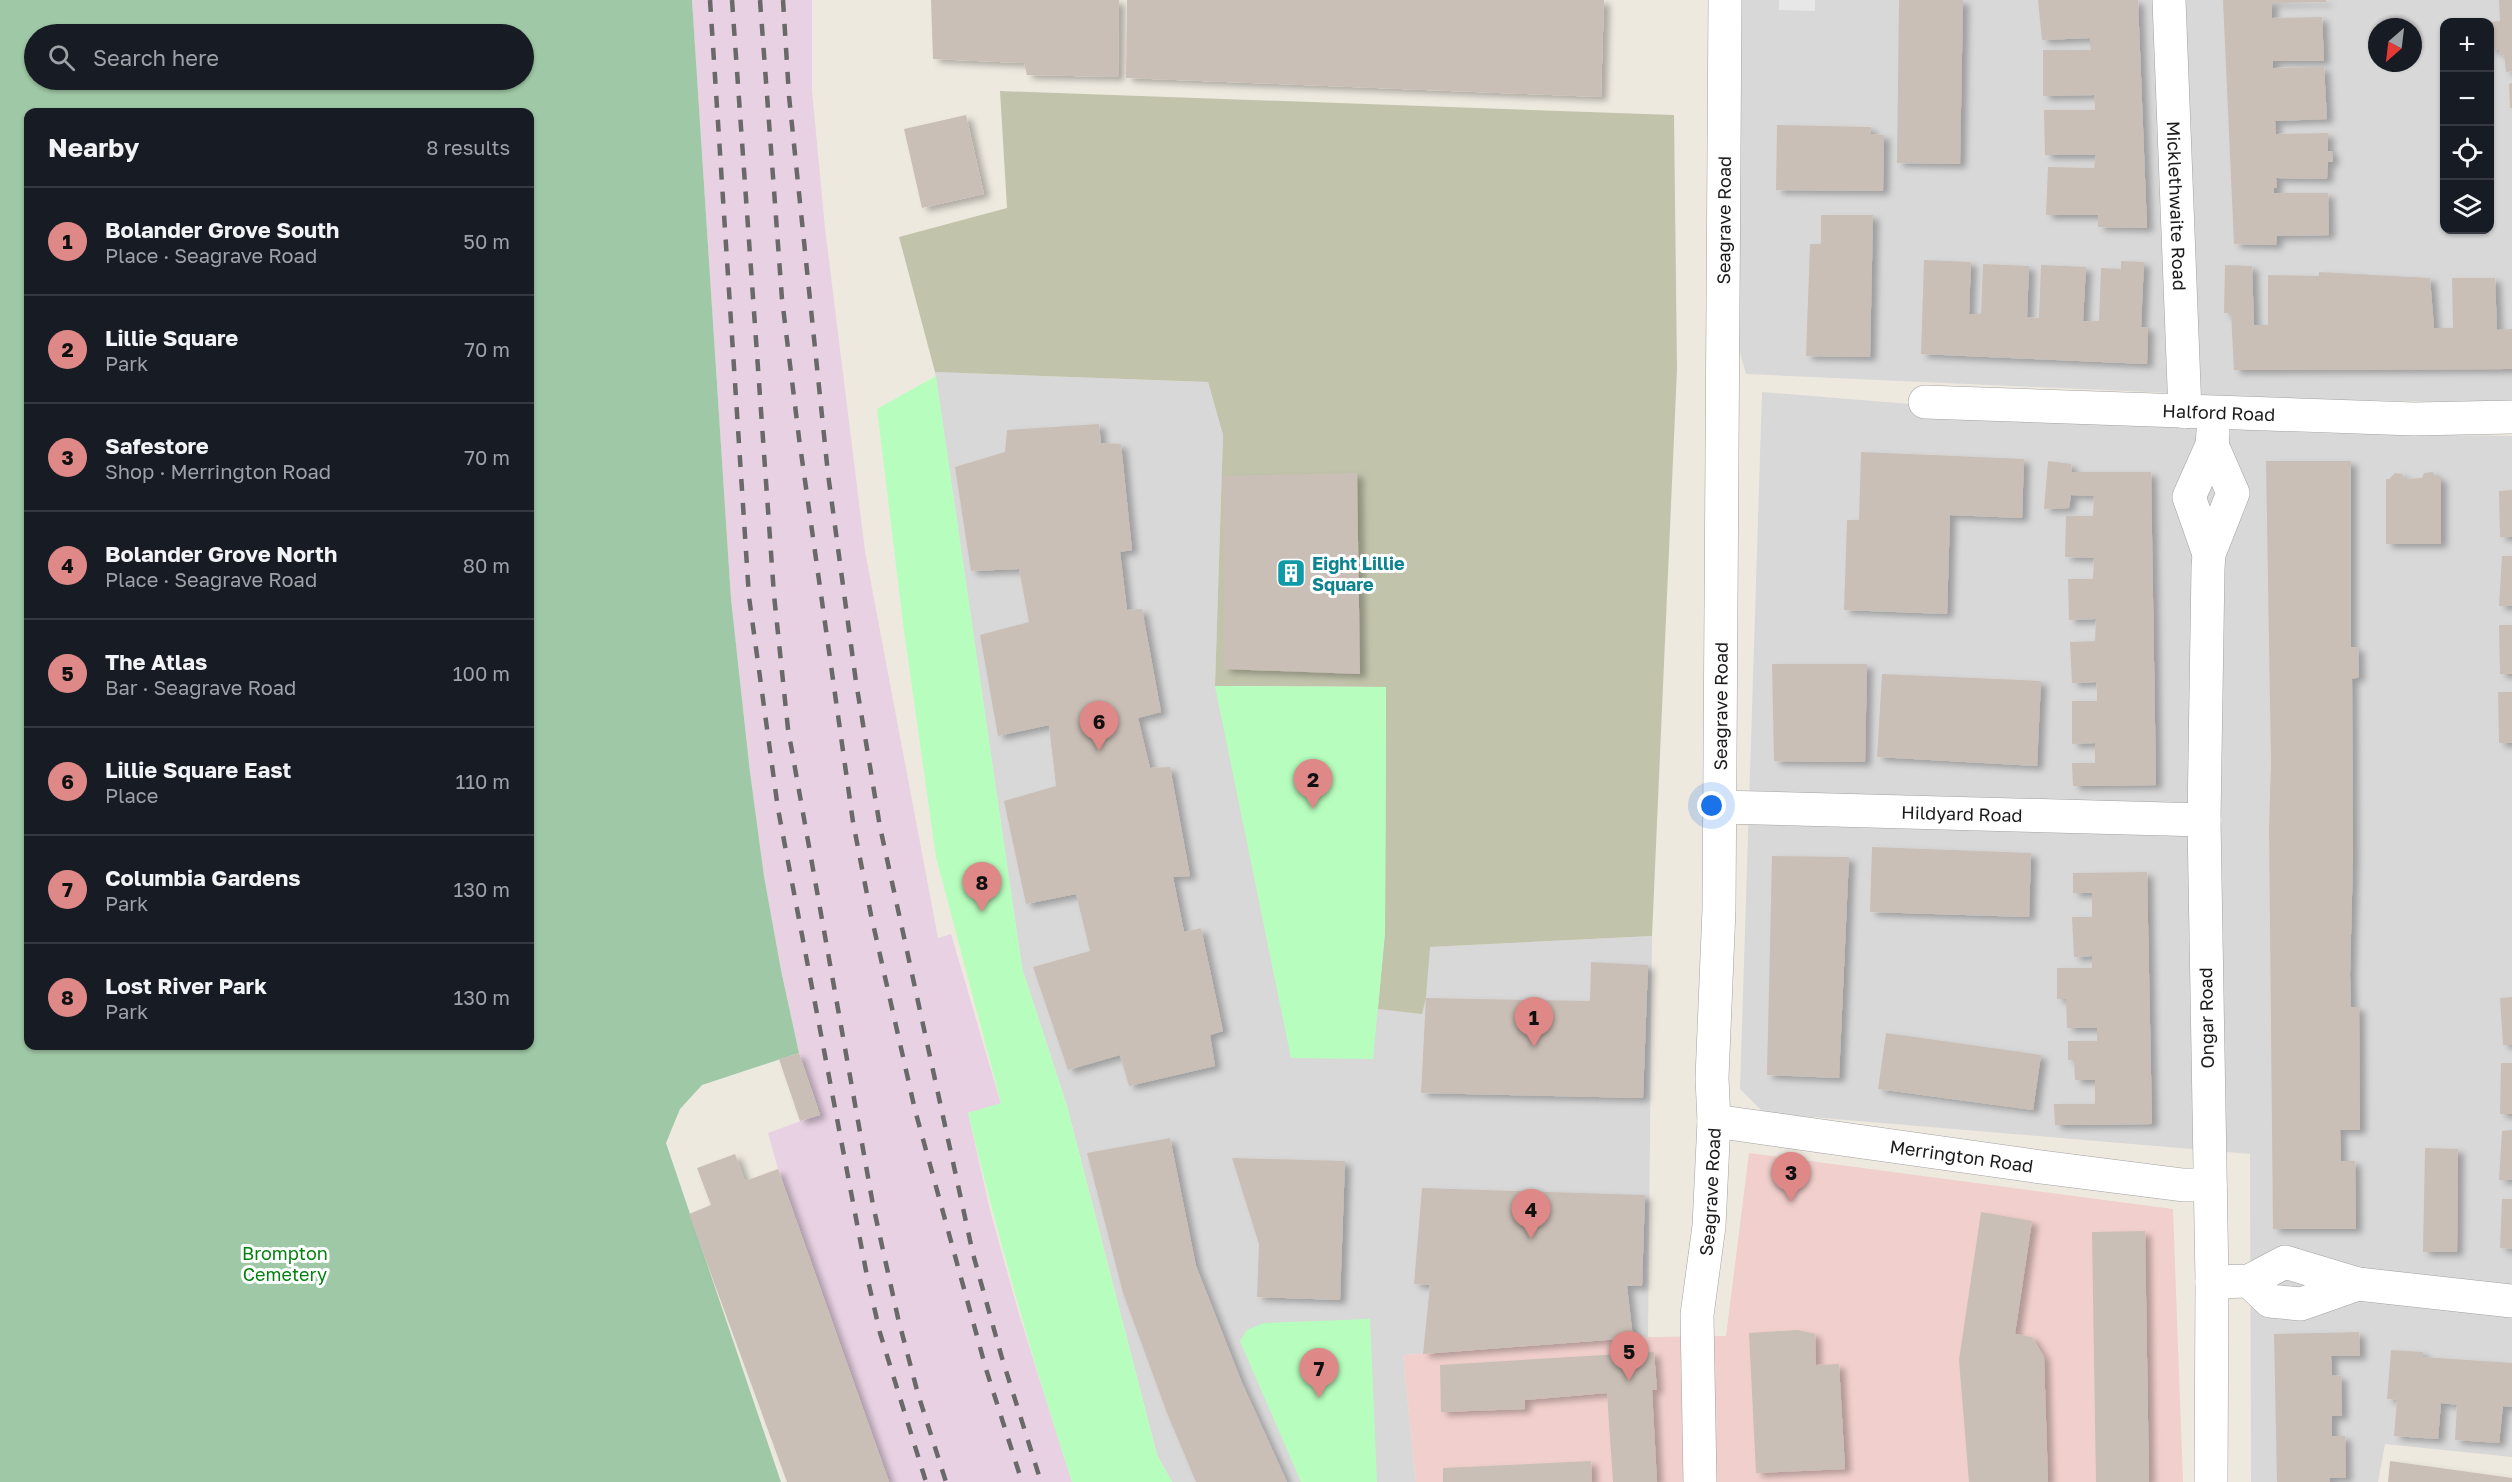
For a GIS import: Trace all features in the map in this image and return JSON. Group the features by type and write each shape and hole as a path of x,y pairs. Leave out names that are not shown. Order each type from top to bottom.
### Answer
{"street":[{"name":"Seagrave Road","path":"1700,1482 1697,1315 1709,1226 1719,909 1725,0"},
{"name":"Micklethwaite Road","path":"2169,0 2199,411"},
{"name":"Halford Road","path":"1925,402 2414,418 2512,417"},
{"name":"Ongar Road","path":"2199,411 2233,493 2209,554 2204,820 2212,1282 2211,1482"},
{"name":"Hildyard Road","path":"1719,807 2204,820"},
{"name":"Merrington Road","path":"1714,1121 2057,1169 2183,1185 2210,1185"},
{"path":"2212,1282 2248,1281 2270,1301 2301,1305 2358,1284 2512,1301"}],"shaded area":[{"path":"692,0 812,0 812,90 825,228 865,551 938,938 951,934 1001,1104 968,1113 990,1210 1019,1314 1072,1482 889,1482 778,1169 768,1133 820,1114 799,1053 781,970 764,876 750,772 731,599"},
{"path":"1739,0 2512,0 2512,403 2229,398 2171,393 1746,374 1732,325"},
{"path":"1779,0 1815,0 1815,11 1779,10"},
{"path":"1000,91 1674,115 1677,369 1652,936 1430,947 1426,998 1422,1014 1378,1009 1385,932 1386,687 1215,686 1223,435 1208,382 935,372 899,237 1007,208"},
{"path":"935,372 1208,382 1223,435 1215,686 1385,932 1378,1009 1426,998 1429,947 1652,936 1648,1337 1403,1355 1416,1482 1172,1482 1157,1455 1067,1106 1022,968"},
{"path":"1762,392 2194,427 2318,433 2512,436 2512,1457 2385,1444 2378,1482 2251,1482 2250,1154 1764,1113 1740,1089"},
{"path":"1749,1153 2173,1209 2183,1482 1416,1482 1403,1355 1648,1337 1726,1336"}],"green space":[{"name":"Brompton Cemetery","path":"0,0 692,0 731,599 764,876 799,1053 702,1085 680,1109 666,1143 781,1482 0,1482"},
{"path":"936,376 1022,968 1067,1106 1157,1455 1172,1482 1072,1482 1016,1298 968,1113 1001,1103 936,857 904,631 877,409"},
{"path":"1215,686 1386,687 1385,932 1373,1059 1291,1058"},
{"path":"1370,1319 1377,1482 1301,1482 1240,1341 1247,1330 1264,1323"}],"building":[{"path":"931,0 1119,0 1118,77 1027,75 1024,63 933,59"},
{"path":"1127,0 1604,0 1601,97 1126,78"},
{"path":"1899,0 1963,0 1960,164 1897,163"},
{"path":"2038,0 2138,0 2147,228 2098,227 2098,215 2046,215 2048,167 2094,168 2096,155 2045,155 2044,110 2095,110 2094,95 2043,96 2043,50 2091,50 2090,38 2042,40"},
{"path":"2223,0 2326,0 2326,2 2272,3 2272,18 2322,17 2324,61 2273,61 2273,68 2324,67 2327,119 2275,121 2276,134 2328,133 2328,151 2332,151 2333,162 2328,162 2327,179 2276,178 2277,188 2274,188 2274,193 2328,193 2329,235 2277,236 2276,245 2234,244"},
{"path":"2499,0 2512,0 2512,71 2506,72 2504,55 2500,56 2499,49 2494,50 2494,22 2500,21"},
{"path":"2512,83 2512,108 2510,108 2509,84"},
{"path":"966,115 984,194 922,208 904,129"},
{"path":"1777,125 1871,127 1871,134 1884,135 1883,191 1776,190"},
{"path":"1821,215 1873,215 1870,357 1806,356 1810,244 1821,244"},
{"path":"1924,260 1971,262 1969,314 1981,314 1983,264 2029,266 2027,317 2039,318 2041,265 2086,267 2083,321 2099,321 2101,268 2121,269 2121,261 2144,262 2141,327 2148,327 2147,364 1921,354"},
{"path":"2225,265 2252,266 2254,325 2268,325 2268,275 2319,276 2319,272 2430,278 2434,328 2453,328 2452,278 2495,278 2497,330 2512,329 2512,369 2234,370 2231,313 2224,313"},
{"path":"1099,424 1101,443 1121,444 1132,550 1120,552 1127,610 1142,609 1161,712 1138,718 1150,768 1170,767 1190,876 1173,877 1184,932 1201,928 1223,1031 1210,1035 1215,1066 1129,1086 1120,1055 1068,1070 1033,967 1090,951 1076,894 1026,904 1004,801 1056,786 1049,725 998,736 980,635 1029,622 1019,569 971,571 955,467 1005,452 1007,430"},
{"path":"1861,452 2024,459 2022,518 1950,515 1947,614 1844,610 1847,520 1859,520"},
{"path":"2048,461 2071,464 2072,472 2151,472 2156,785 2073,786 2072,763 2095,763 2095,743 2072,744 2072,701 2097,701 2097,692 2096,682 2072,683 2070,642 2095,641 2096,619 2069,620 2068,579 2093,579 2094,558 2065,557 2066,516 2093,516 2094,496 2071,495 2069,508 2044,509"},
{"path":"2266,461 2351,461 2351,647 2358,647 2359,677 2352,679 2353,857 2350,975 2351,1007 2359,1007 2360,1130 2340,1130 2341,1161 2355,1161 2356,1229 2273,1229 2269,827 2271,763"},
{"path":"2433,472 2435,477 2441,477 2441,544 2386,544 2386,479 2395,473 2402,474 2405,479 2422,478 2424,473"},
{"name":"Eight Lillie Square","path":"1357,473 1360,674 1224,669 1223,476"},
{"path":"2512,490 2512,537 2500,537 2499,491"},
{"path":"2502,556 2512,556 2512,606 2499,606"},
{"path":"2499,625 2512,625 2512,674 2500,674"},
{"path":"1772,664 1867,664 1865,762 1774,761"},
{"path":"1882,674 2041,681 2037,766 1877,757"},
{"path":"2498,692 2512,692 2512,743 2499,743"},
{"path":"1872,847 2031,853 2029,917 1870,912"},
{"path":"1772,856 1849,857 1839,1078 1767,1075"},
{"path":"2147,872 2152,1124 2055,1125 2054,1104 2095,1104 2095,1080 2075,1080 2074,1060 2068,1060 2068,1041 2097,1041 2097,1028 2067,1028 2066,999 2057,999 2057,968 2092,968 2092,956 2074,957 2072,917 2092,917 2092,893 2073,893 2073,873"},
{"path":"1591,962 1648,965 1643,1098 1421,1093 1426,998 1590,1001"},
{"path":"2512,997 2512,1045 2503,1045 2500,998"},
{"path":"1886,1033 2041,1055 2033,1110 1878,1089"},
{"path":"799,1053 820,1115 800,1121 779,1059"},
{"path":"2501,1063 2512,1063 2512,1114 2500,1114"},
{"path":"2512,1130 2512,1180 2499,1180 2502,1131"},
{"path":"1170,1138 1196,1266 1242,1383 1287,1482 1196,1482 1167,1413 1123,1293 1087,1153"},
{"path":"2425,1148 2458,1149 2457,1252 2423,1252"},
{"path":"735,1154 745,1181 778,1169 889,1482 787,1482 689,1214 711,1205 697,1168"},
{"path":"1232,1158 1345,1161 1340,1300 1257,1297 1259,1244"},
{"path":"1422,1188 1645,1195 1642,1286 1627,1286 1633,1338 1423,1354 1430,1285 1414,1284"},
{"path":"2502,1199 2512,1199 2512,1249 2500,1248"},
{"path":"1981,1212 2032,1221 2015,1334 2032,1337 2044,1357 2048,1482 1969,1482 1959,1360"},
{"path":"2145,1231 2149,1482 2096,1482 2092,1232"},
{"path":"1798,1330 1815,1334 1816,1365 1839,1364 1845,1469 1756,1473 1749,1333"},
{"path":"2359,1332 2360,1356 2331,1356 2332,1375 2341,1376 2342,1416 2332,1416 2332,1436 2345,1436 2346,1478 2330,1478 2330,1482 2277,1482 2274,1334"},
{"path":"2391,1350 2423,1352 2423,1357 2512,1363 2512,1407 2503,1406 2499,1443 2455,1440 2457,1405 2441,1403 2438,1439 2394,1436 2397,1400 2387,1399"},
{"path":"1654,1352 1657,1390 1652,1390 1657,1482 1613,1482 1607,1393 1525,1400 1525,1409 1441,1412 1440,1365"},
{"path":"1591,1461 1592,1482 1443,1482 1443,1468"},
{"path":"2390,1461 2512,1478 2512,1482 2388,1482"}],"railway":[{"path":"710,0 749,597 778,809 867,1276 880,1333 926,1482"},
{"path":"732,0 774,595 788,729 873,1205 898,1318 918,1394 946,1482"},
{"path":"760,0 782,299 799,438 853,822 871,915 915,1110 986,1369 1022,1482"},
{"path":"783,0 789,96 828,474 856,682 880,827 973,1254 1002,1358 1041,1482"}],"place":[{"name":"Eight Lillie Square","path":"1291,573"},
{"name":"Lillie Square East","path":"1099,751"},
{"name":"Lillie Square","path":"1313,809"},
{"name":"Lost River Park","path":"982,912"},
{"name":"Bolander Grove South","path":"1534,1047"},
{"name":"Safestore","path":"1791,1202"},
{"name":"Bolander Grove North","path":"1531,1239"},
{"name":"The Atlas","path":"1629,1381"},
{"name":"Columbia Gardens","path":"1319,1398"}]}
